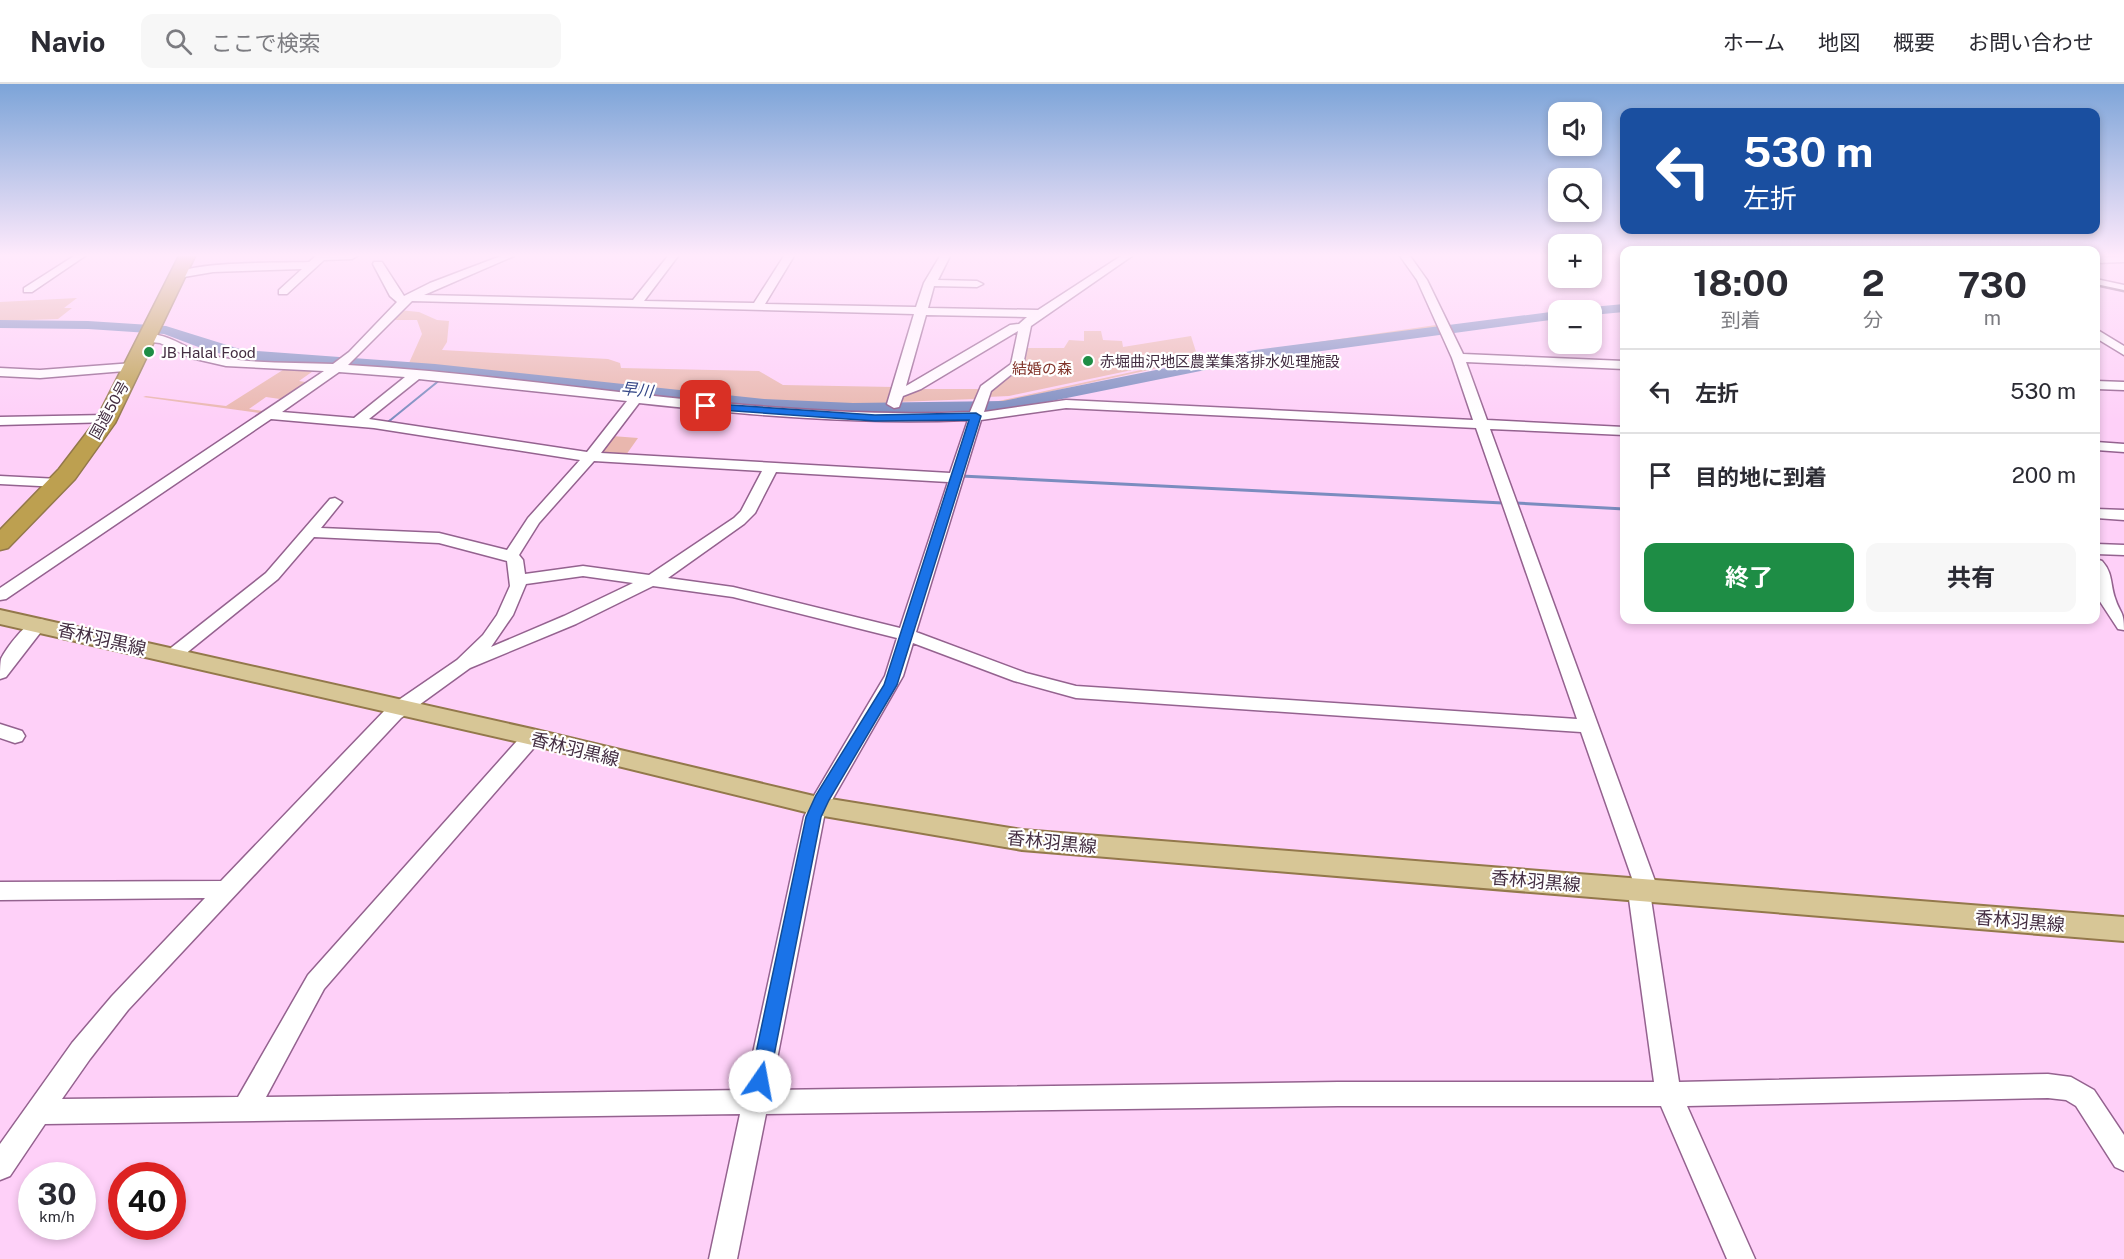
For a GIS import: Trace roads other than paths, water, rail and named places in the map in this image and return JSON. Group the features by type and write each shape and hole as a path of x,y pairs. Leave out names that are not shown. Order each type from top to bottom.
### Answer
{"highway":[{"name":"国道50号","path":"0,543 76,464 107,419 160,311"}],"main road":[{"name":"香林羽黒線","path":"0,617 532,737 638,765 818,806 1022,840 2124,929"}],"street":[{"path":"0,595 337,368 395,311"},
{"path":"915,311 1040,314"},
{"path":"922,311 896,399 1014,328 1023,327 1045,311"},
{"path":"1437,311 1458,358 1644,881 1644,890 1640,899 1668,1093 1741,1259"},
{"path":"723,1259 814,817 818,806 891,685 978,411 987,389 1017,365 1023,327"},
{"path":"149,333 195,355 216,361 417,374 752,411 902,418 1066,404 1620,431"},
{"path":"2100,336 2124,351"},
{"path":"1458,358 1620,365"},
{"path":"0,372 51,374 133,367"},
{"path":"357,423 417,374"},
{"path":"2100,385 2124,386"},
{"path":"511,556 533,521 591,456 636,398"},
{"path":"269,415 357,423 591,456 956,478"},
{"path":"0,421 107,419"},
{"path":"2100,446 2124,448"},
{"path":"463,664 570,620 652,580 739,521 747,513 771,467"},
{"path":"0,480 59,483"},
{"path":"173,655 273,576 335,502"},
{"path":"2100,514 2124,515"},
{"path":"3,1159 95,1032 400,707 463,664 489,639 516,595 518,580 515,560 511,556 482,551 445,539 309,532"},
{"path":"2100,549 2124,550"},
{"path":"2100,568 2104,573 2106,597 2124,625"},
{"path":"518,580 583,571 733,592 907,635 1020,677 1076,692 1589,726"},
{"path":"0,673 38,624"},
{"path":"245,1109 316,982 532,737"},
{"path":"0,891 217,889 225,891"},
{"path":"38,1112 1350,1094 1752,1094 2048,1086 2071,1089 2085,1098 2124,1158"}],"waterway":[{"name":"早川","path":"0,324 88,325 166,330 242,355 435,369 764,404 853,408 1003,406 1255,355 1548,316"},
{"path":"388,422 441,379"},
{"path":"390,421 387,423 390,424"},
{"path":"961,476 1503,503"},
{"path":"1516,503 1620,509"}],"place":[{"name":"JB Halal Food","path":"149,352"},
{"name":"赤堀曲沢地区農業集落排水処理施設","path":"1088,361"}],"park label":[{"name":"結婚の森","path":"1042,368"}]}
